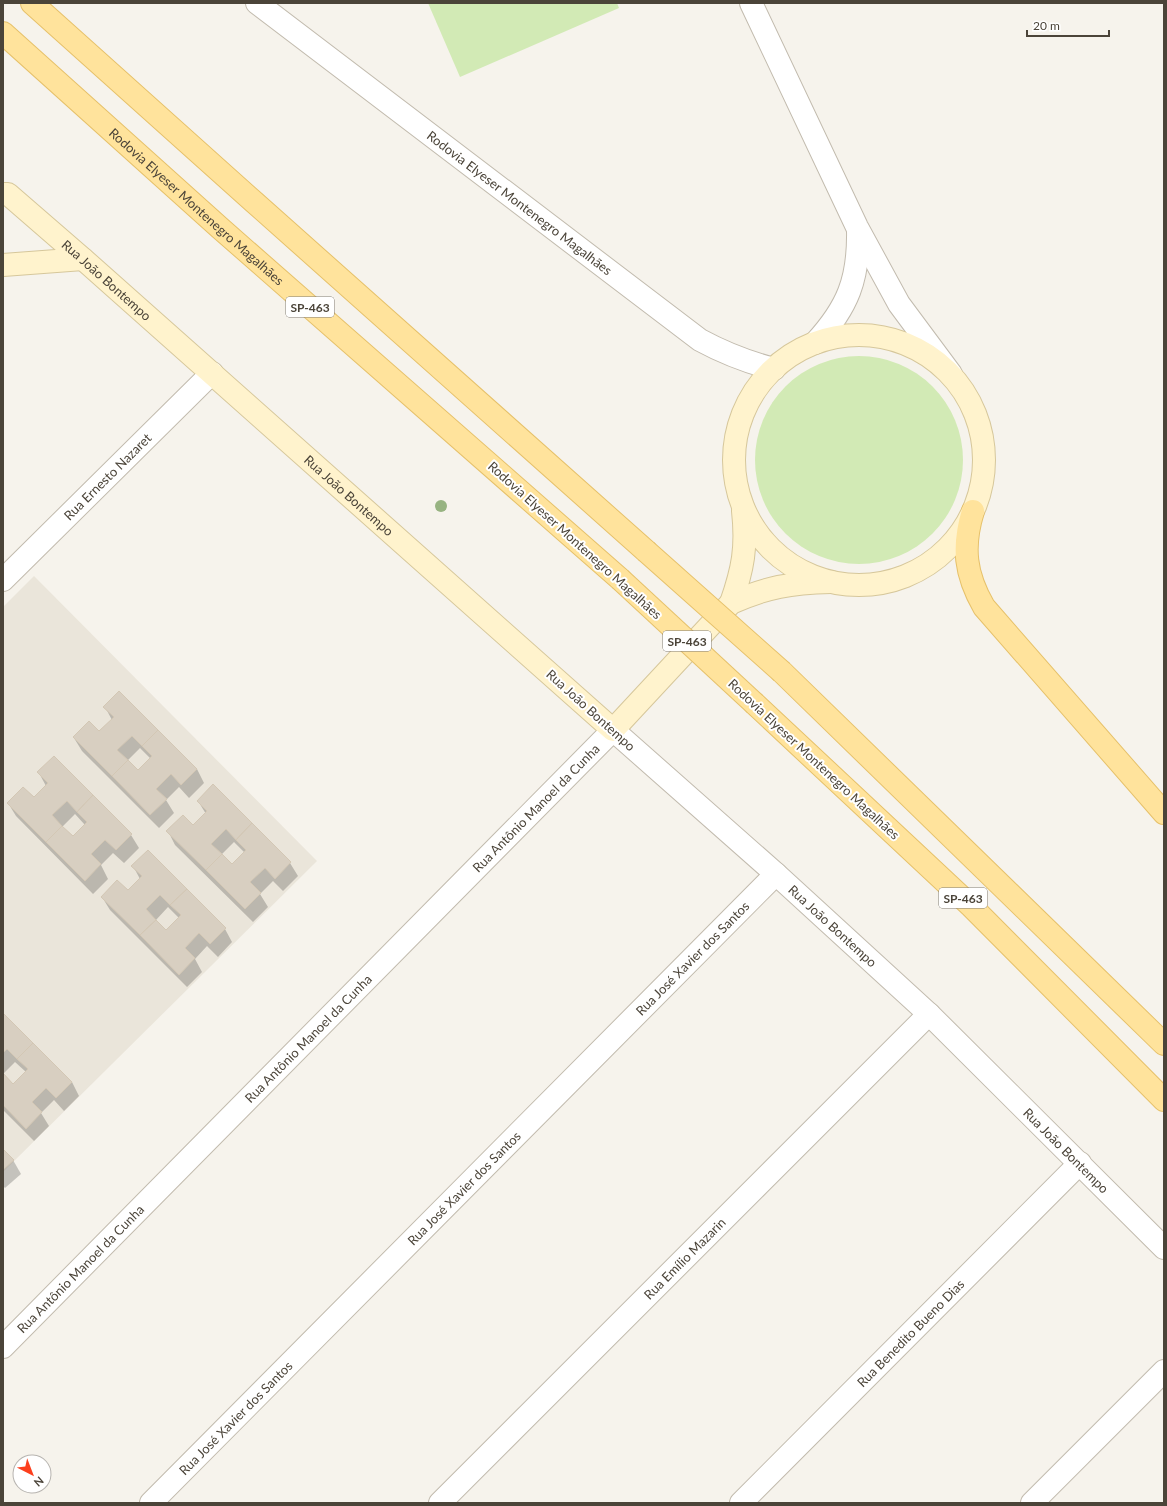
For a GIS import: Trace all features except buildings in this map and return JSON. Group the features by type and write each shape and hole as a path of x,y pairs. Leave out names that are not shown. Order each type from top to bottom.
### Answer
{"main road":[{"name":"SP-463","path":"32,3 782,672 1164,1044"},
{"name":"Rodovia Elyeser Montenegro Magalhães","path":"3,32 220,228 620,579 971,906 1164,1100"},
{"path":"973,511 967,532 967,560 970,576 984,607 1164,812"}],"street":[{"name":"Rodovia Elyeser Montenegro Magalhães","path":"257,3 700,340 723,353 774,369"},
{"path":"613,730 731,603 754,593 779,586 805,582 831,582 855,585 879,583 903,576 925,566 945,550 957,537 973,511 981,487 984,463 983,439 976,415 965,393 899,304 857,227 751,3"},
{"name":"Rua João Bontempo","path":"5,192 212,373 776,874 929,1014 1164,1248"},
{"path":"815,343 830,327 842,310 850,290 856,270 858,248 857,227"},
{"path":"3,265 83,259"},
{"path":"731,603 739,579 744,555 745,529 742,504 736,481 734,456 737,432 745,408 757,387 774,369 793,354 815,343 839,337 863,335 888,338 911,346 932,358 951,374"},
{"name":"Rua Ernesto Nazaret","path":"3,580 212,373"},
{"path":"742,504 753,526 773,550 786,562 808,574 831,582"},
{"name":"Rua Antônio Manoel da Cunha","path":"3,1347 613,730"},
{"name":"Rua José Xavier dos Santos","path":"151,1503 776,874"},
{"name":"Rua Emílio Mazarin","path":"440,1503 929,1014"},
{"name":"Rua Benedito Bueno Dias","path":"741,1503 1080,1163"},
{"path":"1032,1503 1164,1371"}],"shaded area":[{"path":"34,576 317,861 3,1172 3,607"}],"green space":[{"path":"428,3 617,3 619,8 460,77"},
{"path":"849,356 869,356 889,360 908,368 917,373 933,386 946,402 955,420 959,430 963,450 963,470 959,490 955,500 946,518 933,534 917,547 889,560 869,564 849,564 829,560 810,552 801,547 785,534 772,518 759,490 755,470 755,450 759,430 767,411 772,402 785,386 801,373 829,360"}]}
